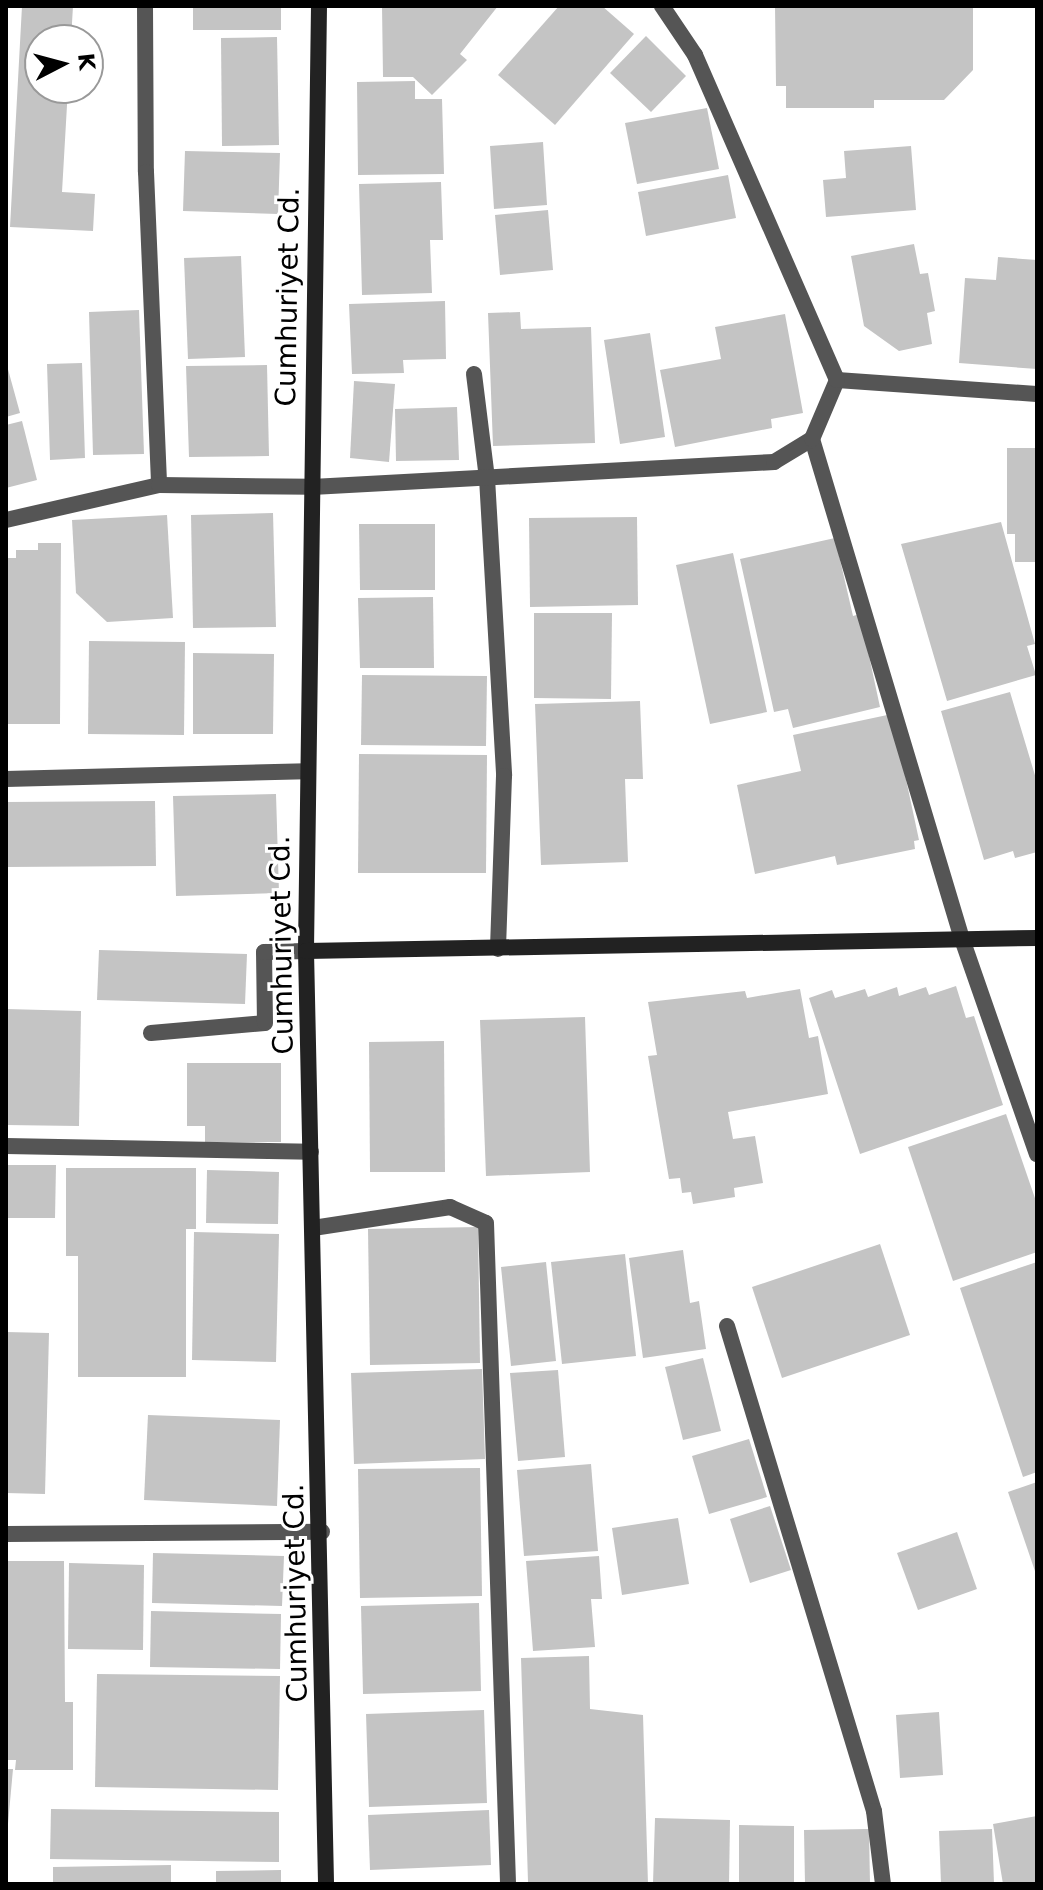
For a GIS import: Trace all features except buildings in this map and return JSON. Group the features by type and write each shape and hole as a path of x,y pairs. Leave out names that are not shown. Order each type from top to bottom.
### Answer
{"main road":[{"name":"Cumhuriyet Cd.","path":"319,6 306,771 306,951 322,1532 326,1884"},
{"path":"306,951 1037,938"}],"street":[{"path":"145,6 146,172 159,485"},
{"path":"6,520 159,485 312,487 774,462 812,439 837,380 695,55 662,6"},
{"path":"474,374 487,478 504,776 498,949"},
{"path":"837,380 1037,394"},
{"path":"812,439 962,939 1037,1154"},
{"path":"6,779 306,771"},
{"path":"151,1033 265,1023 264,952 306,951"},
{"path":"6,1146 311,1152"},
{"path":"313,1228 450,1207 486,1223 508,1884"},
{"path":"727,1326 874,1811 883,1884"},
{"path":"6,1534 322,1532"}]}
